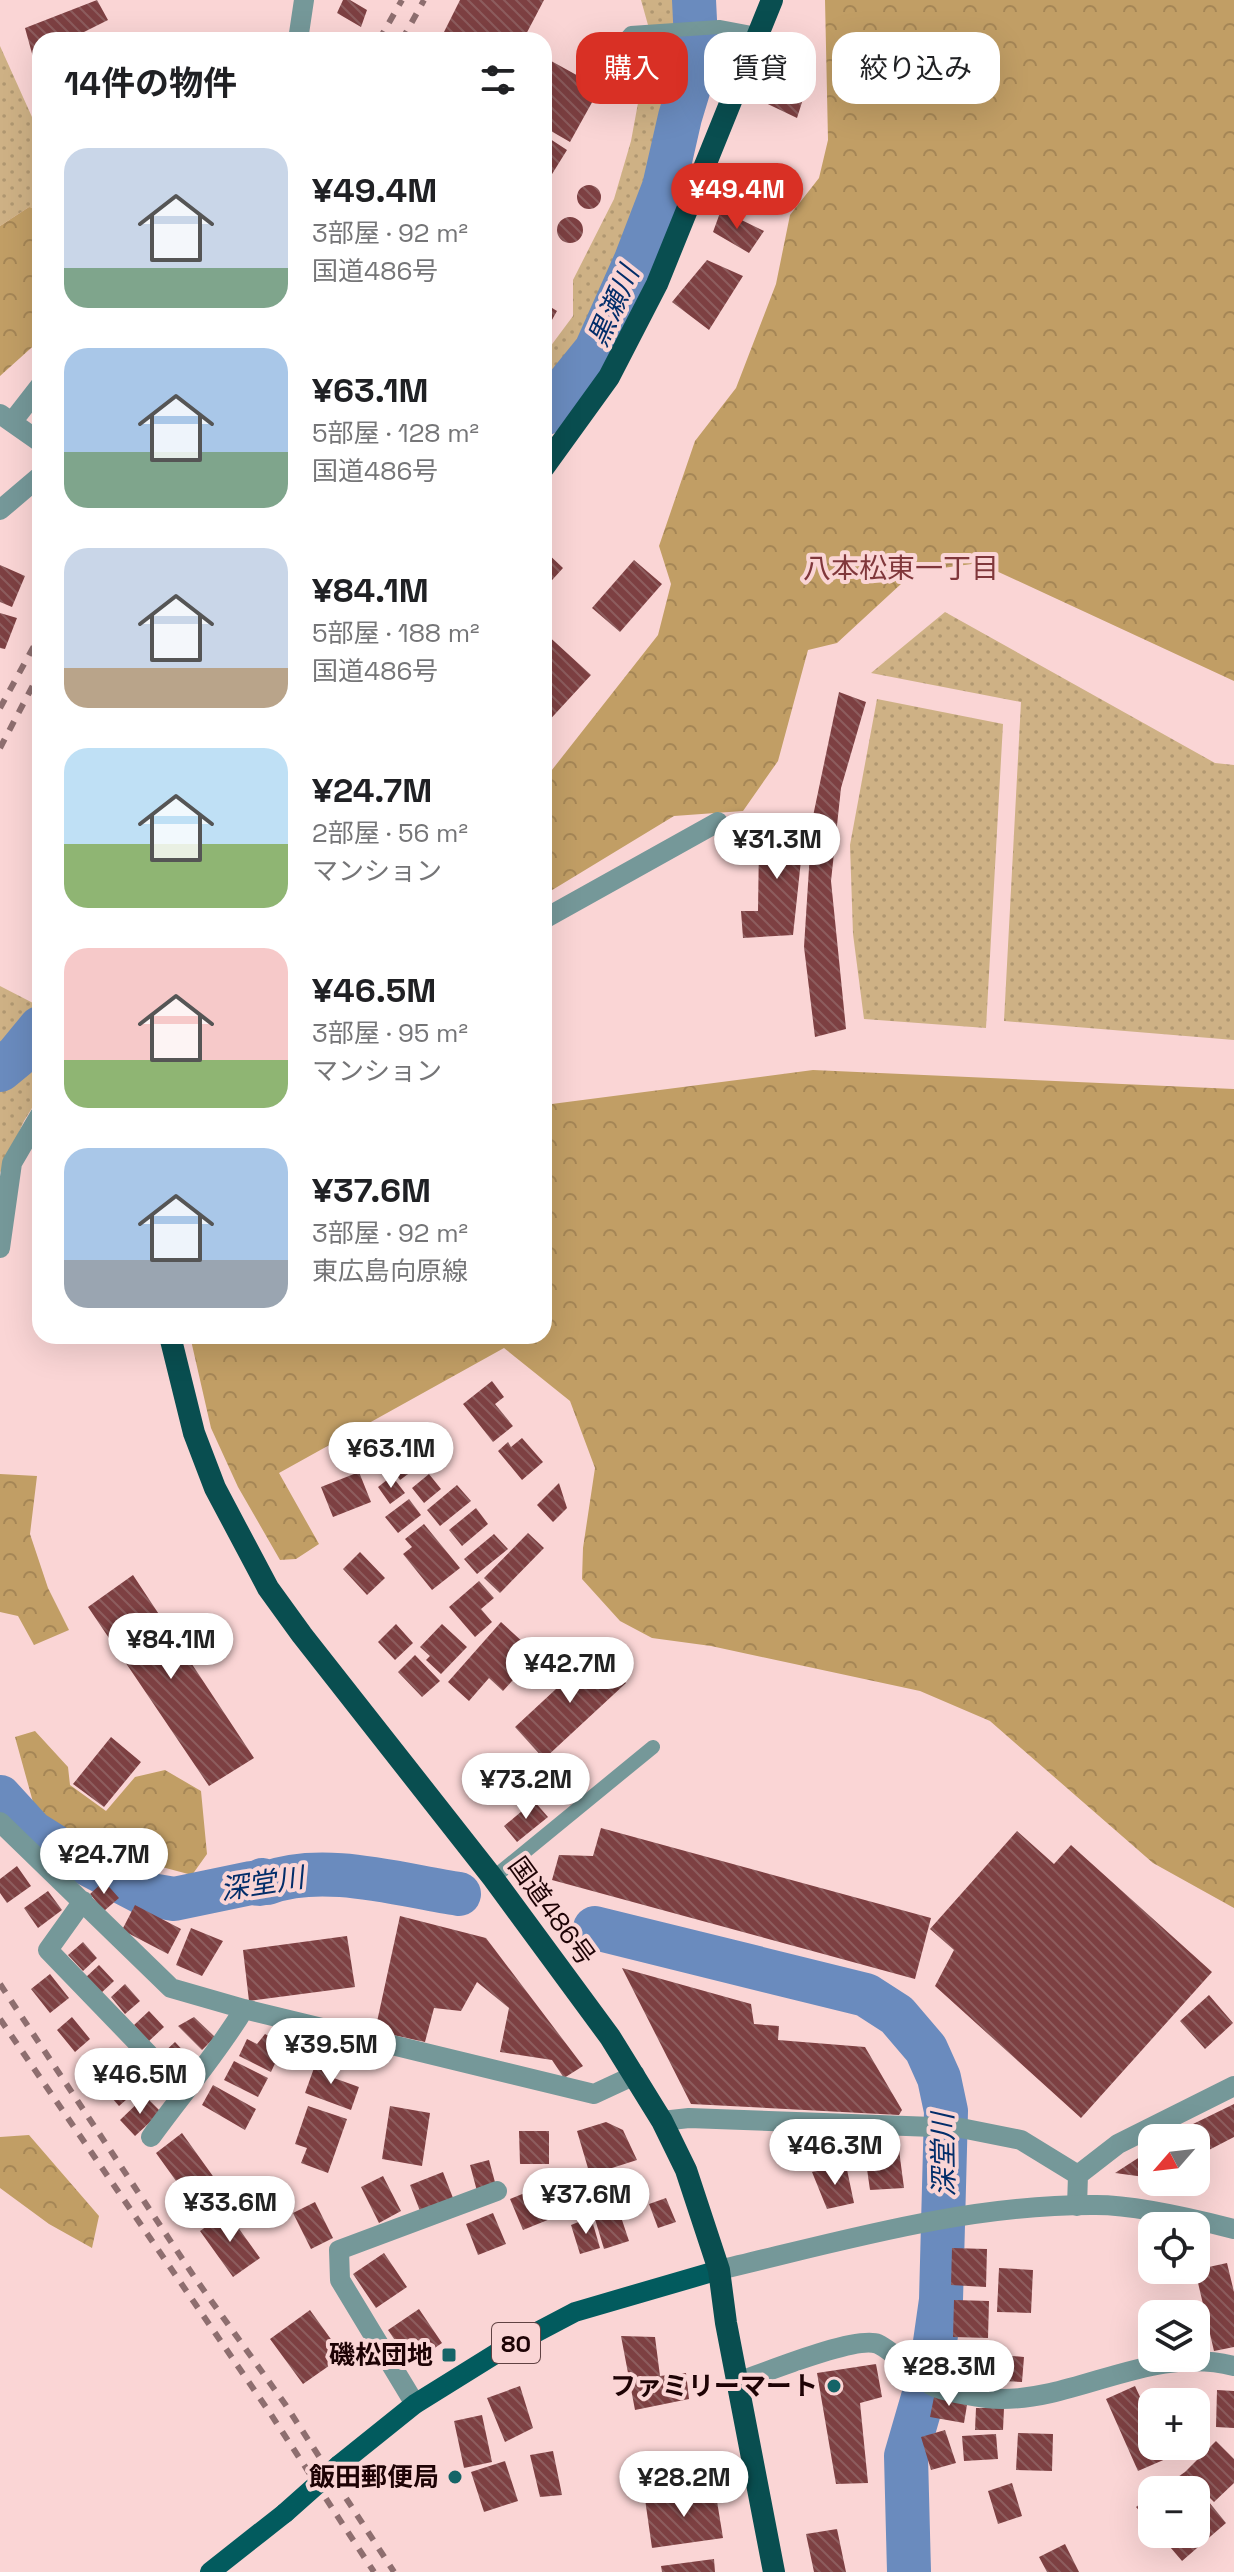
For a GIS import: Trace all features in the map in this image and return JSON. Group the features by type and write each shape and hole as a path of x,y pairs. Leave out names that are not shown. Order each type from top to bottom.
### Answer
{"highway":[{"path":"757,32 772,0"},
{"path":"552,456 609,377 657,284 730,104"},
{"name":"国道486号","path":"172,1344 194,1433 215,1488 268,1588 493,1878 610,2037 662,2121 686,2170 719,2270 774,2572"}],"main road":[{"name":"80","path":"210,2572 415,2404 497,2353 575,2312 719,2270"}],"street":[{"path":"299,32 304,0"},
{"path":"32,394 6,418 32,436"},
{"path":"0,510 32,483"},
{"path":"552,915 718,822"},
{"path":"0,1248 12,1163 32,1129"},
{"path":"0,1822 171,1988 244,2009 594,2094 635,2075"},
{"path":"83,1901 48,1950 184,2091"},
{"path":"151,2137 224,2042 244,2009"},
{"path":"1078,2175 1118,2144 1234,2086"},
{"path":"662,2121 689,2118 961,2128 1021,2140 1078,2175"},
{"path":"1077,2206 1078,2175"},
{"path":"415,2404 340,2280 339,2250 497,2191"},
{"path":"719,2270 922,2222 1042,2207 1099,2205 1234,2229"},
{"path":"738,2382 849,2345 876,2343 934,2387 1000,2400 1034,2396 1145,2365 1216,2361 1234,2366"}],"lane":[{"path":"662,32 719,27 745,32"},
{"path":"493,1878 653,1747"}],"shaded area":[{"path":"641,0 708,0 712,32 704,32 704,86 645,256 597,358 552,417 552,344 573,316 573,280 614,199 638,104 688,104 688,32 647,32"},
{"path":"0,46 32,117 32,208 0,226"},
{"path":"945,612 1215,763 1234,765 1234,1040 1004,1021 1021,702 871,673"},
{"path":"877,699 1003,724 986,1028 864,1019 853,934 850,845"},
{"path":"0,986 32,1002 32,1108 0,1173"}],"green space":[{"path":"825,0 1234,0 1234,681 979,563 914,572 837,643 808,650 778,761 743,811 674,816 552,890 552,770 658,635 671,584 659,546 695,441 736,388 776,284 790,215 819,178 828,140"},
{"path":"32,208 32,347 0,376 0,226"},
{"path":"813,1070 1234,1089 1234,1908 1153,1863 990,1721 920,1691 711,1646 652,1638 620,1621 582,1579 583,1548 595,1468 570,1401 504,1348 279,1473 319,1544 296,1559 280,1560 238,1487 211,1428 192,1344 552,1344 552,1104"},
{"path":"0,1474 37,1476 30,1534 48,1588 69,1630 34,1645 18,1616 0,1612"},
{"path":"35,1731 68,1767 70,1785 106,1811 135,1777 165,1770 201,1791 207,1854 192,1875 64,1841 36,1813 15,1737"},
{"path":"29,2135 99,2216 92,2248 49,2224 0,2188 0,2137"}],"building":[{"path":"97,0 108,20 84,32 32,32 32,54 25,28"},
{"path":"343,0 350,0 367,10 361,27 337,13"},
{"path":"460,0 544,0 527,32 444,32"},
{"path":"552,61 576,75 576,104 591,104 570,142 552,132"},
{"path":"768,104 801,104 797,118"},
{"path":"552,140 567,150 552,174"},
{"path":"589,185 598,188 601,197 598,206 589,209 580,206 577,197 580,188"},
{"path":"721,210 764,231 749,253 713,232"},
{"path":"570,217 579,221 583,230 579,239 570,243 561,239 557,230 561,221"},
{"path":"707,260 743,276 709,330 672,302"},
{"path":"552,558 563,568 552,580"},
{"path":"634,560 662,584 620,632 592,608"},
{"path":"0,565 25,576 12,607 0,602"},
{"path":"0,613 17,618 5,649 0,648"},
{"path":"552,639 591,675 552,717"},
{"path":"839,692 866,702 841,788 831,881 846,1029 815,1037 804,947 812,821"},
{"path":"777,815 805,823 793,935 743,938 741,911 758,911 759,842"},
{"path":"492,1381 504,1397 495,1404 513,1426 493,1442 463,1404"},
{"path":"522,1438 543,1462 522,1480 498,1451 508,1442 511,1447"},
{"path":"419,1440 431,1457 400,1480 388,1464"},
{"path":"359,1472 371,1502 333,1517 321,1487"},
{"path":"429,1474 441,1489 424,1503 412,1488"},
{"path":"392,1476 405,1493 390,1504 378,1487"},
{"path":"559,1483 567,1508 553,1522 537,1505"},
{"path":"457,1485 471,1501 440,1526 427,1510"},
{"path":"409,1499 421,1515 398,1533 385,1517"},
{"path":"476,1508 488,1524 462,1546 449,1530"},
{"path":"424,1524 460,1568 432,1590 403,1554 412,1547 405,1539"},
{"path":"528,1533 544,1548 500,1593 484,1578"},
{"path":"494,1534 508,1549 477,1574 464,1559"},
{"path":"360,1552 385,1578 367,1595 343,1569"},
{"path":"133,1575 254,1758 209,1786 88,1607"},
{"path":"479,1581 494,1598 481,1609 492,1622 475,1637 449,1607"},
{"path":"501,1622 536,1654 503,1691 489,1678 469,1701 448,1682"},
{"path":"396,1624 413,1643 395,1660 378,1642"},
{"path":"442,1624 467,1647 441,1674 426,1660 430,1656 420,1647"},
{"path":"597,1651 626,1683 544,1759 515,1727"},
{"path":"415,1655 440,1681 422,1697 398,1672"},
{"path":"111,1737 141,1762 104,1807 73,1784"},
{"path":"534,1801 548,1817 517,1842 504,1826"},
{"path":"601,1828 931,1918 915,1979 552,1880 559,1855 593,1856"},
{"path":"1017,1831 1054,1864 1071,1845 1212,1972 1081,2118 935,1986 954,1950 930,1929"},
{"path":"17,1866 31,1886 7,1903 0,1893 0,1879"},
{"path":"104,1881 119,1898 104,1911 90,1894"},
{"path":"48,1891 62,1910 38,1928 24,1908"},
{"path":"135,1905 181,1929 168,1954 122,1930"},
{"path":"400,1916 486,1938 583,2066 564,2078 552,2060 500,2052 509,2008 477,1982 461,2011 434,2008 425,2042 375,2031"},
{"path":"191,1928 223,1941 202,1976 176,1965"},
{"path":"347,1936 355,1987 249,2001 243,1950"},
{"path":"83,1942 97,1958 83,1971 68,1955"},
{"path":"99,1965 114,1981 100,1994 85,1978"},
{"path":"622,1968 751,2004 754,2024 779,2026 778,2040 865,2047 902,2110 899,2115 691,2104"},
{"path":"50,1974 69,1998 50,2013 31,1989"},
{"path":"125,1984 140,2001 125,2014 111,1997"},
{"path":"1209,1995 1233,2023 1205,2049 1180,2021"},
{"path":"149,2011 164,2027 149,2041 134,2025"},
{"path":"72,2017 90,2039 75,2052 57,2030"},
{"path":"194,2017 215,2037 202,2050 178,2026"},
{"path":"265,2034 284,2044 271,2072 239,2056 247,2039 257,2044"},
{"path":"175,2042 190,2058 176,2071 161,2055"},
{"path":"91,2054 106,2070 92,2084 77,2067"},
{"path":"318,2057 336,2063 331,2077 359,2087 351,2110 305,2093"},
{"path":"234,2061 268,2078 258,2097 224,2080"},
{"path":"119,2076 134,2093 119,2106 105,2090"},
{"path":"213,2085 256,2109 245,2130 202,2105"},
{"path":"145,2096 161,2112 135,2136 120,2120"},
{"path":"1234,2104 1234,2137 1210,2149 1210,2124 1193,2124"},
{"path":"308,2106 347,2119 328,2173 301,2163 307,2148 295,2144"},
{"path":"390,2106 430,2113 422,2166 382,2159"},
{"path":"606,2122 623,2130 637,2160 590,2175 577,2131"},
{"path":"519,2131 549,2131 549,2164 520,2164"},
{"path":"182,2133 215,2179 189,2199 156,2153"},
{"path":"899,2150 904,2188 870,2190 865,2155"},
{"path":"1138,2158 1138,2176 1115,2173"},
{"path":"489,2160 496,2186 477,2191 470,2165"},
{"path":"846,2165 854,2203 827,2209 812,2172"},
{"path":"443,2172 453,2198 420,2211 410,2185"},
{"path":"586,2175 596,2198 577,2205 569,2182"},
{"path":"383,2176 401,2211 379,2223 361,2187"},
{"path":"537,2188 550,2219 523,2230 510,2199"},
{"path":"666,2198 676,2222 658,2228 649,2204"},
{"path":"615,2199 629,2241 604,2249 592,2209"},
{"path":"315,2202 333,2238 311,2249 293,2213"},
{"path":"227,2212 260,2258 233,2277 200,2231"},
{"path":"493,2213 506,2244 478,2255 466,2224"},
{"path":"591,2217 600,2248 580,2254 571,2225"},
{"path":"952,2248 987,2249 986,2287 951,2285"},
{"path":"384,2253 407,2287 376,2308 353,2274"},
{"path":"1227,2263 1234,2292 1234,2347 1214,2351 1210,2334 1210,2300 1202,2300 1198,2284 1210,2284 1210,2267"},
{"path":"999,2268 1033,2270 1031,2313 997,2312"},
{"path":"954,2300 989,2301 988,2338 953,2337"},
{"path":"419,2309 442,2343 411,2364 388,2330"},
{"path":"310,2310 343,2356 303,2384 270,2339"},
{"path":"621,2336 655,2337 660,2376 686,2373 689,2399 635,2410"},
{"path":"945,2351 978,2354 977,2379 943,2377"},
{"path":"990,2354 1024,2357 1022,2382 988,2380"},
{"path":"876,2364 882,2397 860,2403 868,2483 836,2484 817,2373"},
{"path":"520,2386 533,2428 505,2442 487,2398"},
{"path":"1135,2386 1138,2393 1138,2460 1163,2460 1138,2471 1106,2399"},
{"path":"1217,2390 1234,2391 1234,2428 1216,2427"},
{"path":"935,2392 968,2399 964,2423 930,2417"},
{"path":"976,2408 1004,2408 1003,2430 975,2430"},
{"path":"482,2415 492,2462 464,2468 454,2421"},
{"path":"945,2430 956,2463 931,2470 921,2437"},
{"path":"1018,2433 1053,2434 1052,2471 1016,2470"},
{"path":"996,2434 998,2459 964,2461 962,2436"},
{"path":"1216,2441 1234,2459 1234,2483 1214,2502 1210,2498 1210,2476 1179,2476 1197,2460 1210,2460 1210,2447"},
{"path":"553,2451 562,2495 540,2497 530,2455"},
{"path":"505,2461 518,2501 484,2512 471,2472"},
{"path":"1012,2483 1022,2516 998,2524 988,2491"},
{"path":"715,2489 723,2538 652,2548 645,2499"},
{"path":"1210,2503 1226,2523 1210,2537"},
{"path":"837,2529 846,2572 814,2572 806,2534"},
{"path":"1065,2544 1079,2572 1047,2572 1039,2557"},
{"path":"1171,2548 1197,2548 1182,2561"},
{"path":"714,2559 715,2572 662,2572 661,2566"}],"waterway":[{"name":"黒瀬川","path":"552,404 596,350 664,187 697,61 694,0"},
{"name":"黒瀬川","path":"0,1070 32,1038"},
{"name":"深堂川","path":"0,1797 32,1832 145,1894 174,1899 251,1883 260,1884 262,1880 267,1883 313,1875 362,1877 459,1894"},
{"name":"深堂川","path":"595,1928 866,1995 897,2015 926,2049 939,2078 946,2111 941,2300 931,2370 906,2456 909,2572"}],"railway":[{"path":"384,32 402,0"},
{"path":"406,32 424,0"},
{"path":"0,708 32,650"},
{"path":"0,748 32,687"},
{"path":"0,1984 195,2278 285,2404 394,2572"},
{"path":"0,2019 270,2413 374,2572"}],"place":[{"name":"磯松団地","path":"449,2355"},
{"name":"ファミリーマート","path":"834,2386"},
{"name":"飯田郵便局","path":"455,2477"}],"district":[{"name":"八本松東一丁目","path":"901,568"}]}
